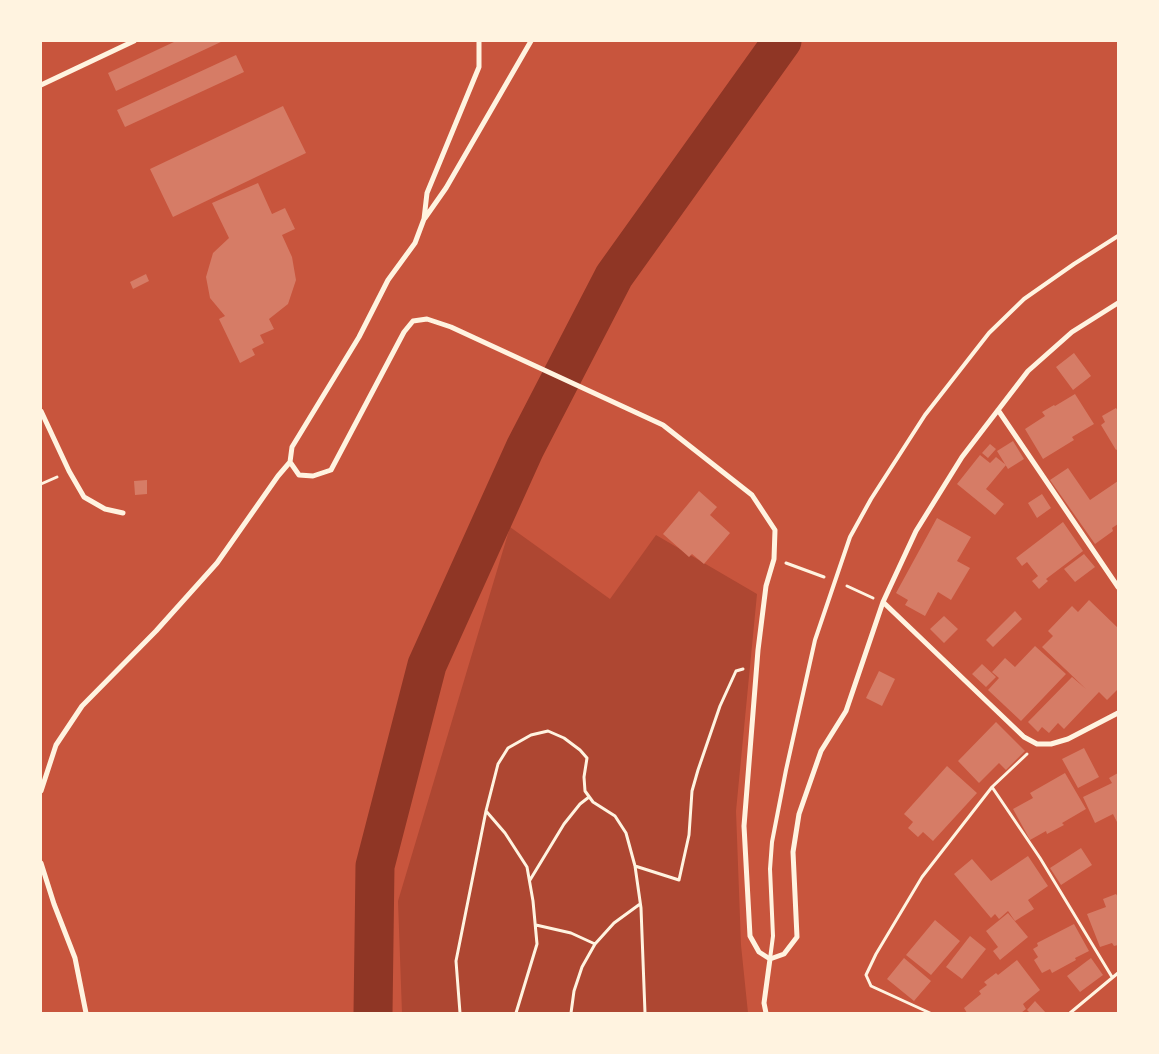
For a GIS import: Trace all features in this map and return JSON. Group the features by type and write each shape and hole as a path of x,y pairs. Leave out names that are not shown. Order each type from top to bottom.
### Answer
{"street":[{"path":"41,84 134,41"},
{"path":"424,220 427,193 478,67 479,41"},
{"path":"41,791 56,745 82,706 156,631 217,563 278,476 290,462 292,447 359,337 388,280 415,243 424,220 446,188 531,41"},
{"path":"770,959 784,954 797,937 793,852 799,814 820,750 846,711 883,602 916,531 962,457 1028,371 1072,332 1118,303"},
{"path":"290,462 299,475 313,476 331,470 404,332 413,321 427,319 451,327 663,424 752,496 775,530 774,559 766,586 756,666 744,826 750,936 759,952 770,959"},
{"path":"998,410 1118,587"},
{"path":"41,411 84,498 105,508 124,513"},
{"path":"883,602 1024,737 1037,744 1051,744 1068,739 1118,712"},
{"path":"41,863 54,904 75,958 86,1013"},
{"path":"766,1013 764,1003 770,959"}],"lane":[{"path":"770,959 774,936 770,868 774,833 815,640 850,537 870,499 925,416 989,332 1024,299 1118,236"}],"path":[{"path":"41,484 69,471"},
{"path":"635,866 679,880 689,835 692,791 720,706 736,670 756,666"},
{"path":"460,1013 456,961 486,811 498,764 508,748 530,735 548,731 564,738 587,758 585,791 593,802 615,816 626,833 635,866 640,904 645,1013"},
{"path":"930,1013 871,986 866,975 876,954 922,877 992,787 1037,744"},
{"path":"992,787 1040,858 1112,977"},
{"path":"529,880 564,824 580,804 589,797"},
{"path":"486,811 505,833 527,867 536,925 538,944 516,1013"},
{"path":"571,1013 574,991 582,967 595,944 614,923 640,904"},
{"path":"536,925 572,933 595,944"},
{"path":"1070,1013 1118,973"}],"shaded area":[{"path":"510,527 610,599 656,535 757,594 736,811 741,945 748,1013 402,1013 398,901"}],"building":[{"path":"176,41 223,41 116,91 108,73"},
{"path":"236,55 244,72 125,127 117,110"},
{"path":"283,106 306,153 173,217 150,169"},
{"path":"258,183 272,214 285,208 295,229 282,235 292,257 296,280 288,304 269,319 274,329 260,335 264,343 252,349 255,355 240,363 219,319 225,316 210,298 206,277 213,253 229,238 212,203"},
{"path":"146,274 149,281 133,289 130,282"},
{"path":"1074,353 1091,376 1073,390 1056,367"},
{"path":"1075,394 1094,424 1072,437 1074,440 1043,459 1025,429 1045,416 1042,412"},
{"path":"1116,408 1118,411 1118,449 1116,450 1101,425 1105,422 1102,416"},
{"path":"1013,441 1024,459 1008,469 997,451"},
{"path":"990,444 996,449 988,458 982,453"},
{"path":"980,455 990,463 996,457 1006,465 986,489 1004,504 995,515 957,484"},
{"path":"1068,468 1090,500 1118,481 1118,524 1112,528 1113,531 1095,544 1050,480"},
{"path":"147,480 147,494 135,495 134,481"},
{"path":"699,491 717,507 710,515 730,533 704,564 692,554 689,557 663,534"},
{"path":"1042,494 1051,508 1037,518 1028,503"},
{"path":"937,518 971,537 957,561 970,568 951,600 938,592 925,616 905,605 908,600 896,593"},
{"path":"1063,522 1083,551 1046,579 1048,581 1039,589 1032,581 1038,576 1027,562 1022,566 1016,558"},
{"path":"1084,554 1095,567 1075,582 1064,569"},
{"path":"1089,600 1118,628 1118,689 1107,700 1099,692 1064,729 1058,723 1049,733 1042,727 1038,732 1028,722 1072,677 1086,689 1042,647 1053,636 1048,631 1072,606 1078,612"},
{"path":"1015,611 1022,619 993,647 986,640"},
{"path":"944,616 958,629 944,643 930,629"},
{"path":"1035,646 1066,674 1021,721 988,690 999,678 992,672 1005,658 1015,667"},
{"path":"982,664 996,677 986,687 972,674"},
{"path":"879,671 895,679 882,706 866,698"},
{"path":"996,722 1025,751 1006,770 999,763 979,783 958,761"},
{"path":"1084,748 1099,777 1078,788 1062,759"},
{"path":"947,766 977,793 933,841 923,832 918,837 908,828 913,822 904,814"},
{"path":"1065,773 1086,809 1062,823 1064,825 1047,834 1046,831 1030,840 1013,809 1033,798 1030,793"},
{"path":"1118,773 1118,824 1113,814 1095,823 1083,797 1112,783 1109,778"},
{"path":"1081,848 1092,865 1061,885 1050,868"},
{"path":"1028,856 1048,886 1028,900 1034,909 1015,921 1008,911 999,919 995,914 991,918 954,874 972,859 991,881"},
{"path":"1116,894 1118,897 1118,945 1114,946 1112,943 1100,947 1087,914 1106,907 1103,899"},
{"path":"1008,913 1028,937 1000,960 993,951 998,947 986,931"},
{"path":"935,920 960,941 931,975 906,955"},
{"path":"1074,924 1089,951 1052,973 1050,969 1042,973 1034,960 1038,957 1033,949 1038,946 1037,943"},
{"path":"970,936 986,949 962,979 946,967"},
{"path":"904,958 931,981 914,1001 887,979"},
{"path":"1091,958 1103,975 1080,992 1067,976"},
{"path":"1017,960 1040,990 1023,1004 1026,1009 1021,1013 967,1013 964,1008 981,994 979,991 987,985 984,982 996,973 998,975"},
{"path":"1035,1001 1046,1013 1030,1013 1027,1010"}],"waterway":[{"path":"373,1013 375,866 427,665 525,448 614,276 782,41"}]}
